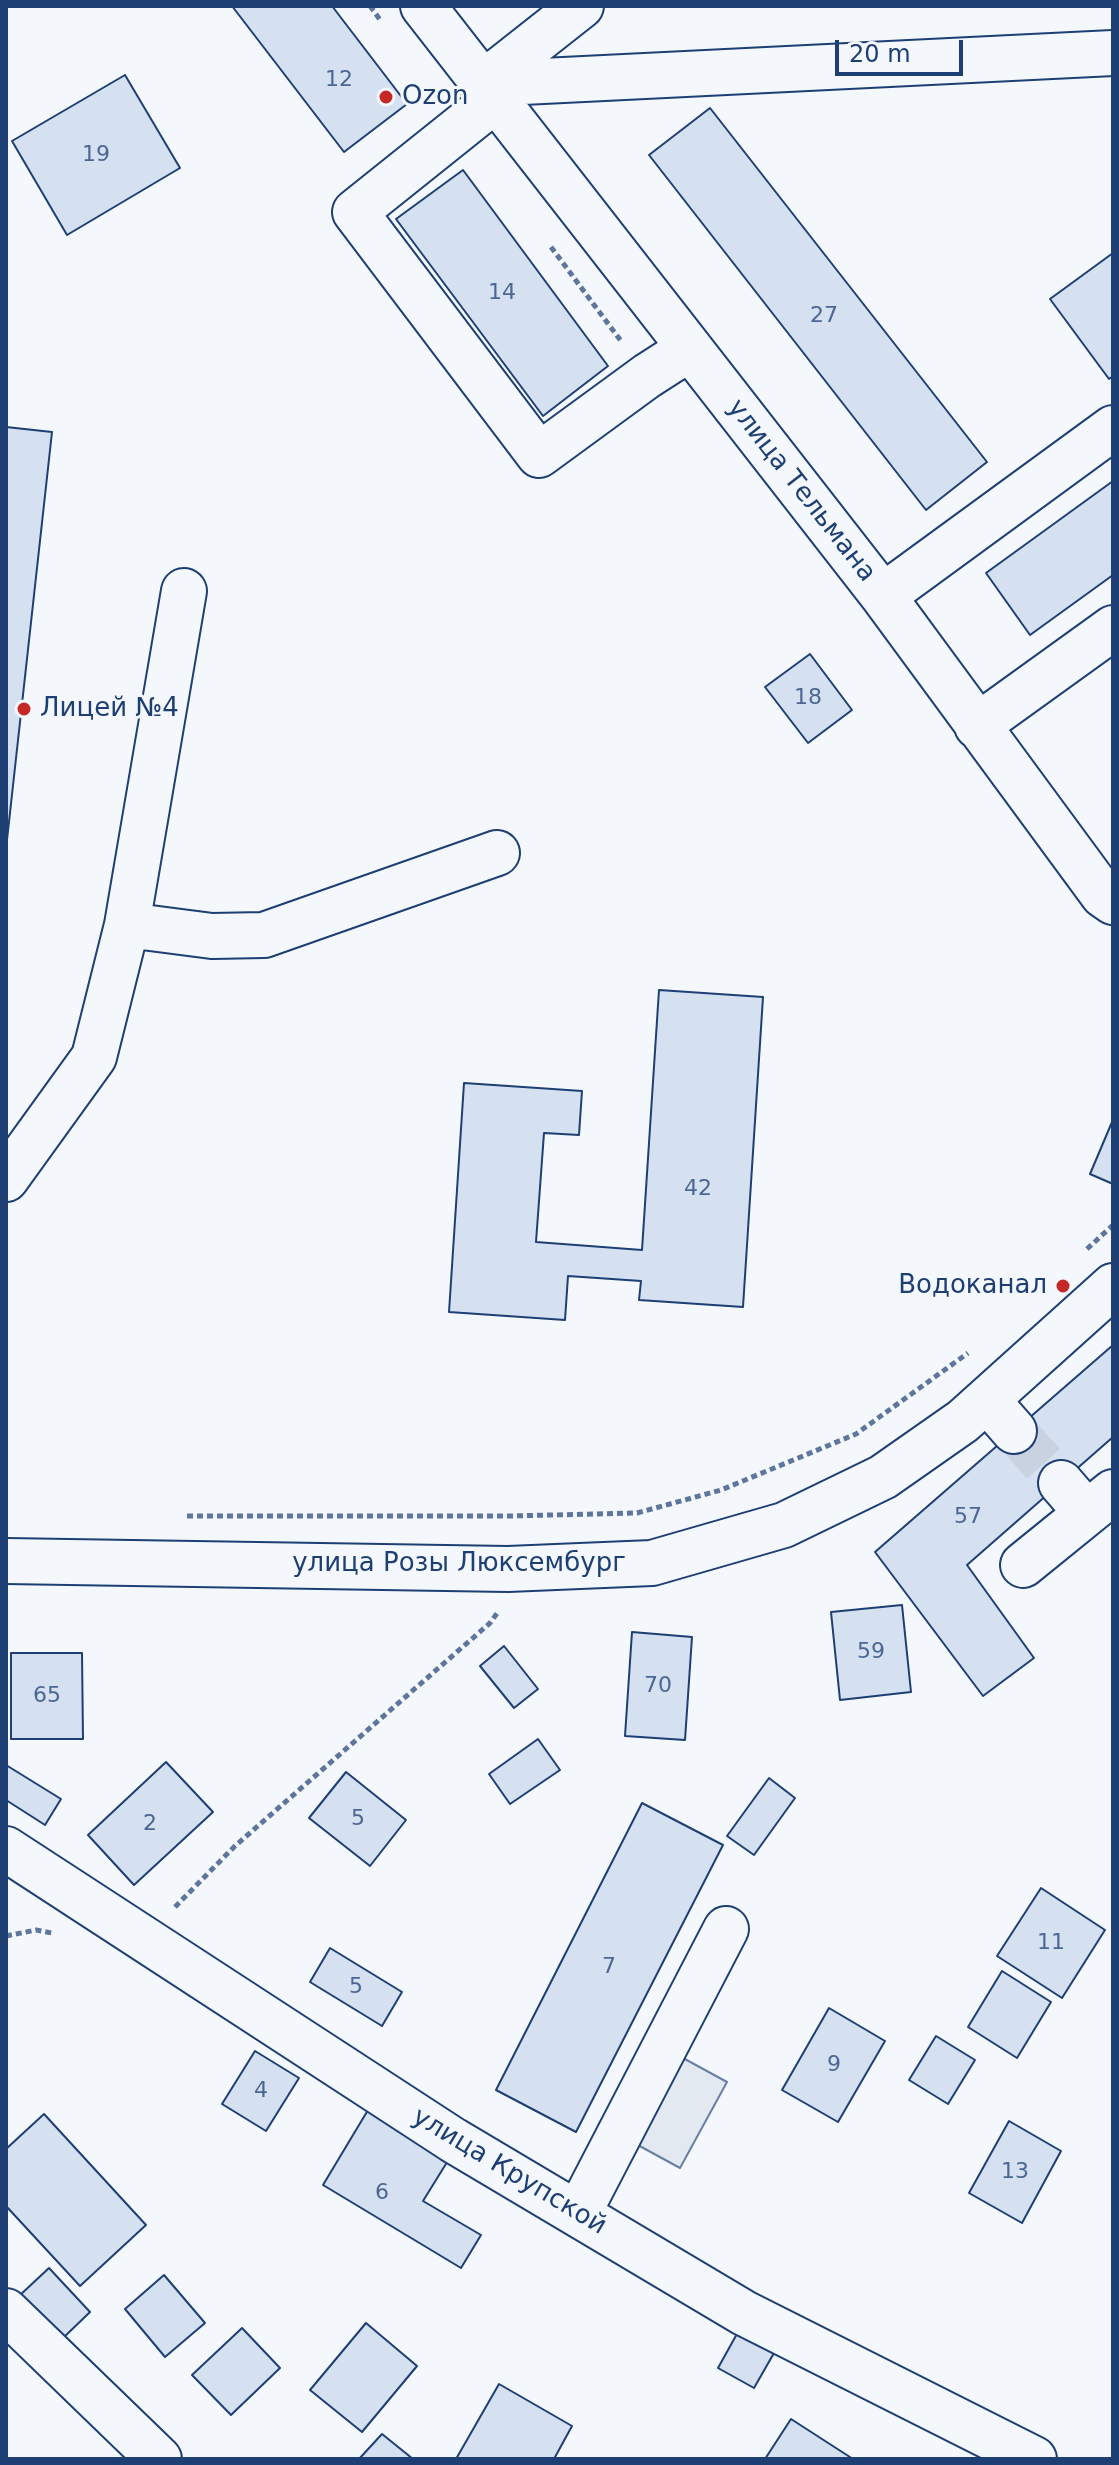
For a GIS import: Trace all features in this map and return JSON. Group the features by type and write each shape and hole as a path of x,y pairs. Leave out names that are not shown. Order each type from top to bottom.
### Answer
{"street":[{"name":"улица Тельмана","path":"423,6 883,596 1103,895 1113,902"},
{"path":"581,6 355,212 539,455 689,349"},
{"path":"488,92 1113,53"},
{"path":"883,596 1113,428"},
{"path":"6,1179 94,1057 127,925 184,591"},
{"path":"977,726 1113,628"},
{"path":"127,925 212,936 264,935 497,853"},
{"name":"улица Розы Люксембург","path":"6,1561 508,1569 652,1563 784,1525 883,1477 963,1421 1001,1415 1113,1286"},
{"path":"1023,1565 1087,1496"},
{"name":"улица Крупской","path":"6,1849 453,2140 744,2313 1034,2459"},
{"path":"578,2214 726,1929"},
{"path":"6,2311 159,2459"}],"path":[{"path":"1080,1255 1113,1225"},
{"path":"179,1516 637,1513 721,1490 856,1434 979,1345"},
{"path":"166,1916 235,1846 490,1623 503,1605"}],"shaded area":[{"path":"683,2058 727,2082 680,2168 636,2144"}],"building":[{"path":"232,6 332,6 407,104 344,152"},
{"path":"125,75 180,168 67,235 12,141"},
{"path":"710,108 987,462 926,510 649,155"},
{"path":"463,170 608,366 543,416 396,219"},
{"path":"1113,253 1113,376 1109,379 1050,299"},
{"path":"6,427 52,432 6,849"},
{"path":"1113,481 1113,575 1030,635 986,573"},
{"path":"810,654 852,710 808,743 765,687"},
{"path":"659,990 763,997 743,1307 639,1300 641,1281 568,1276 565,1320 449,1312 464,1083 582,1091 579,1135 544,1133 536,1242 642,1250"},
{"path":"1113,1122 1113,1184 1090,1174"},
{"path":"1113,1345 1113,1437 967,1565 1034,1658 983,1696 875,1552"},
{"path":"902,1605 911,1692 840,1700 831,1612"},
{"path":"632,1632 692,1637 685,1740 625,1736"},
{"path":"504,1646 538,1689 514,1708 480,1666"},
{"path":"11,1653 82,1653 83,1739 11,1739"},
{"path":"538,1739 560,1770 510,1804 489,1774"},
{"path":"166,1762 213,1812 134,1885 88,1835"},
{"path":"6,1765 61,1799 45,1825 6,1800"},
{"path":"346,1772 406,1820 370,1866 309,1818"},
{"path":"769,1778 795,1798 754,1855 727,1836"},
{"path":"642,1803 723,1845 576,2132 496,2090"},
{"path":"1041,1888 1105,1930 1062,1998 997,1956"},
{"path":"330,1948 402,1992 382,2026 310,1982"},
{"path":"1002,1971 1051,2002 1017,2058 968,2027"},
{"path":"829,2008 885,2041 838,2122 782,2090"},
{"path":"936,2036 975,2060 948,2104 909,2080"},
{"path":"255,2051 299,2078 266,2131 222,2104"},
{"path":"368,2110 449,2159 423,2201 481,2235 461,2268 323,2185"},
{"path":"44,2114 146,2225 80,2286 6,2206 6,2149"},
{"path":"1009,2121 1061,2151 1022,2223 969,2193"},
{"path":"49,2268 90,2312 61,2340 19,2296"},
{"path":"164,2275 205,2323 165,2357 125,2309"},
{"path":"366,2323 417,2366 362,2432 310,2390"},
{"path":"242,2328 280,2368 231,2415 192,2375"},
{"path":"738,2332 774,2353 754,2388 718,2368"},
{"path":"499,2384 572,2426 554,2459 456,2459"},
{"path":"791,2419 853,2459 765,2459"},
{"path":"382,2434 413,2459 359,2459"}],"tunnel":[{"path":"1014,1431 1061,1483"}],"place":[{"name":"Ozon","path":"386,97"},
{"name":"Лицей №4","path":"24,709"},
{"name":"Водоканал","path":"1063,1286"}]}
